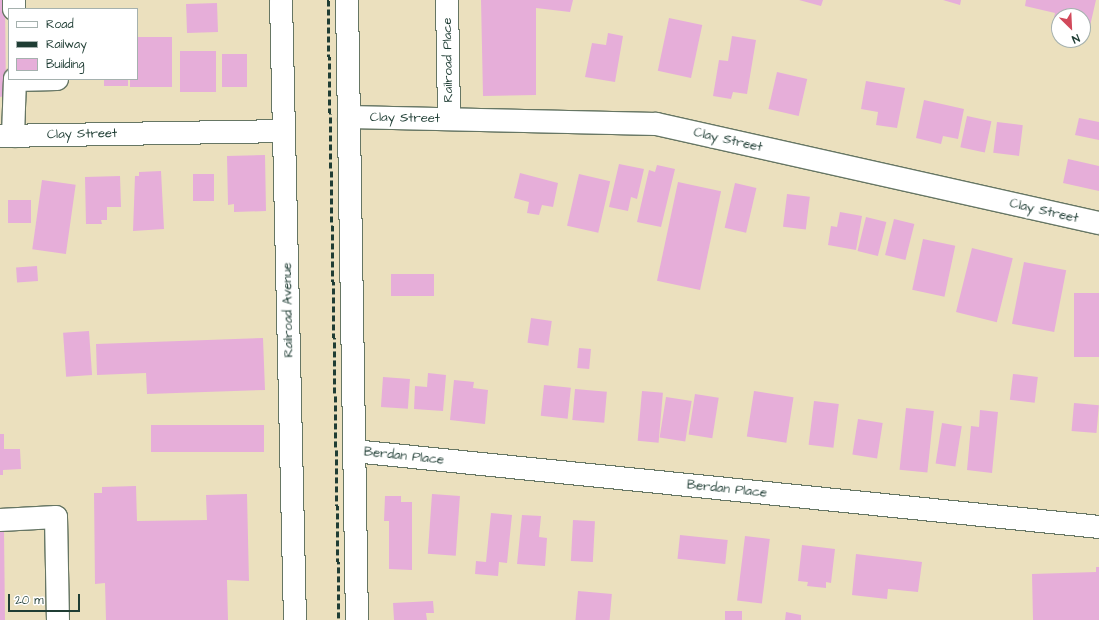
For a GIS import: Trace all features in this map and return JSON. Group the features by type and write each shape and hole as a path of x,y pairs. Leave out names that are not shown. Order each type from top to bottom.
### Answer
{"street":[{"name":"Railroad Avenue","path":"281,0 295,620"},
{"path":"347,0 357,620"},
{"name":"Railroad Place","path":"447,0 449,119"},
{"path":"6,136 15,80"},
{"name":"Clay Street","path":"349,117 656,124 1099,223"},
{"name":"Clay Street","path":"6,136 284,131"},
{"name":"Berdan Place","path":"354,451 1099,528"},
{"path":"0,520 56,517 58,620"}],"building":[{"path":"0,0 5,0 6,96 0,97"},
{"path":"481,0 573,0 570,12 536,8 536,95 483,96"},
{"path":"799,0 823,0 821,6"},
{"path":"943,0 961,0 960,5"},
{"path":"1026,0 1096,0 1091,22 1091,8 1051,8 1051,12 1025,6"},
{"path":"217,3 218,32 187,33 186,4"},
{"path":"669,18 702,25 691,78 658,71"},
{"path":"608,33 623,36 615,82 585,77 592,43 606,45"},
{"path":"732,36 756,40 747,94 733,92 731,99 713,96 719,60 728,61"},
{"path":"138,37 172,37 172,87 130,87 130,80 138,80"},
{"path":"180,51 216,51 216,92 180,92"},
{"path":"222,54 247,54 247,87 222,87"},
{"path":"777,72 807,79 799,116 768,109"},
{"path":"104,80 128,80 128,86 104,86"},
{"path":"866,81 905,88 897,128 876,125 878,112 861,109"},
{"path":"924,100 964,109 958,139 943,136 941,144 916,138"},
{"path":"967,116 991,121 985,152 960,147"},
{"path":"1079,118 1099,122 1099,140 1075,135"},
{"path":"997,122 1023,125 1019,156 993,153"},
{"path":"265,155 266,211 234,212 234,204 228,205 227,156"},
{"path":"1068,159 1099,166 1099,191 1063,183"},
{"path":"619,164 644,169 637,199 631,197 628,211 609,207"},
{"path":"657,165 675,169 661,227 637,222 649,170 655,172"},
{"path":"161,171 164,229 133,231 135,176 139,176 139,172"},
{"path":"520,173 558,183 553,207 542,205 539,215 527,213 529,202 514,198"},
{"path":"193,174 214,174 214,201 193,201"},
{"path":"579,174 610,181 598,233 567,226"},
{"path":"120,176 121,207 107,207 107,220 101,220 102,224 86,224 85,177"},
{"path":"42,180 76,185 66,254 32,249"},
{"path":"678,182 721,191 700,290 657,281"},
{"path":"735,183 756,188 746,233 725,228"},
{"path":"787,194 810,197 806,230 783,227"},
{"path":"8,200 31,200 31,223 8,223"},
{"path":"840,212 862,216 856,250 828,245 831,226 837,227"},
{"path":"866,217 886,222 878,256 858,251"},
{"path":"894,219 914,224 905,260 885,255"},
{"path":"923,239 955,246 944,297 912,290"},
{"path":"972,248 1013,258 997,322 956,312"},
{"path":"1024,262 1066,270 1054,332 1012,324"},
{"path":"37,266 38,281 17,282 16,267"},
{"path":"391,274 434,274 434,296 391,296"},
{"path":"1074,293 1099,293 1099,357 1074,357"},
{"path":"531,318 552,321 548,346 528,343"},
{"path":"89,331 92,375 66,377 63,333"},
{"path":"263,338 265,390 147,394 146,373 97,375 96,344"},
{"path":"579,348 591,349 589,369 577,368"},
{"path":"428,373 446,375 443,411 414,409 415,386 427,387"},
{"path":"1013,374 1038,377 1035,403 1010,400"},
{"path":"383,377 410,379 408,409 381,407"},
{"path":"454,380 474,382 473,388 488,390 485,424 450,420"},
{"path":"544,385 571,388 568,419 541,416"},
{"path":"575,389 607,392 604,423 572,420"},
{"path":"642,391 663,393 659,443 638,441"},
{"path":"754,391 794,397 786,443 747,436"},
{"path":"695,394 719,398 712,438 689,434"},
{"path":"666,397 692,401 685,442 660,437"},
{"path":"814,401 839,404 833,448 809,445"},
{"path":"1074,403 1099,405 1096,433 1072,431"},
{"path":"906,408 934,411 927,473 900,470"},
{"path":"980,410 998,412 992,473 967,470 971,426 979,427"},
{"path":"858,419 883,423 877,458 852,455"},
{"path":"942,423 962,426 955,467 936,463"},
{"path":"151,425 264,425 264,452 151,452"},
{"path":"0,434 4,434 4,449 20,449 21,469 3,470 3,475 0,475"},
{"path":"136,486 137,521 207,520 206,495 247,494 249,581 227,580 228,620 106,620 105,583 95,584 94,493 102,493 102,487"},
{"path":"432,494 460,496 456,556 428,554"},
{"path":"385,496 401,496 401,502 412,502 412,570 389,569 389,521 384,521"},
{"path":"491,513 512,515 507,563 499,562 498,576 475,574 476,561 486,562"},
{"path":"522,515 541,516 539,537 547,538 545,566 517,564"},
{"path":"573,520 595,521 593,562 571,561"},
{"path":"0,530 4,530 5,620 0,620"},
{"path":"680,535 728,540 725,564 677,559"},
{"path":"745,536 770,539 762,604 737,601"},
{"path":"802,545 835,549 831,583 826,582 826,588 807,586 808,582 798,581"},
{"path":"856,554 922,562 918,592 888,589 887,599 852,595"},
{"path":"1096,567 1099,567 1099,620 1033,620 1032,574 1096,572"},
{"path":"578,591 612,594 610,620 575,620"},
{"path":"433,601 434,613 426,613 427,620 394,620 393,603"},
{"path":"725,611 742,611 742,620 725,620"},
{"path":"786,612 801,615 801,620 785,620"}],"railway":[{"path":"328,0 339,620"}]}
